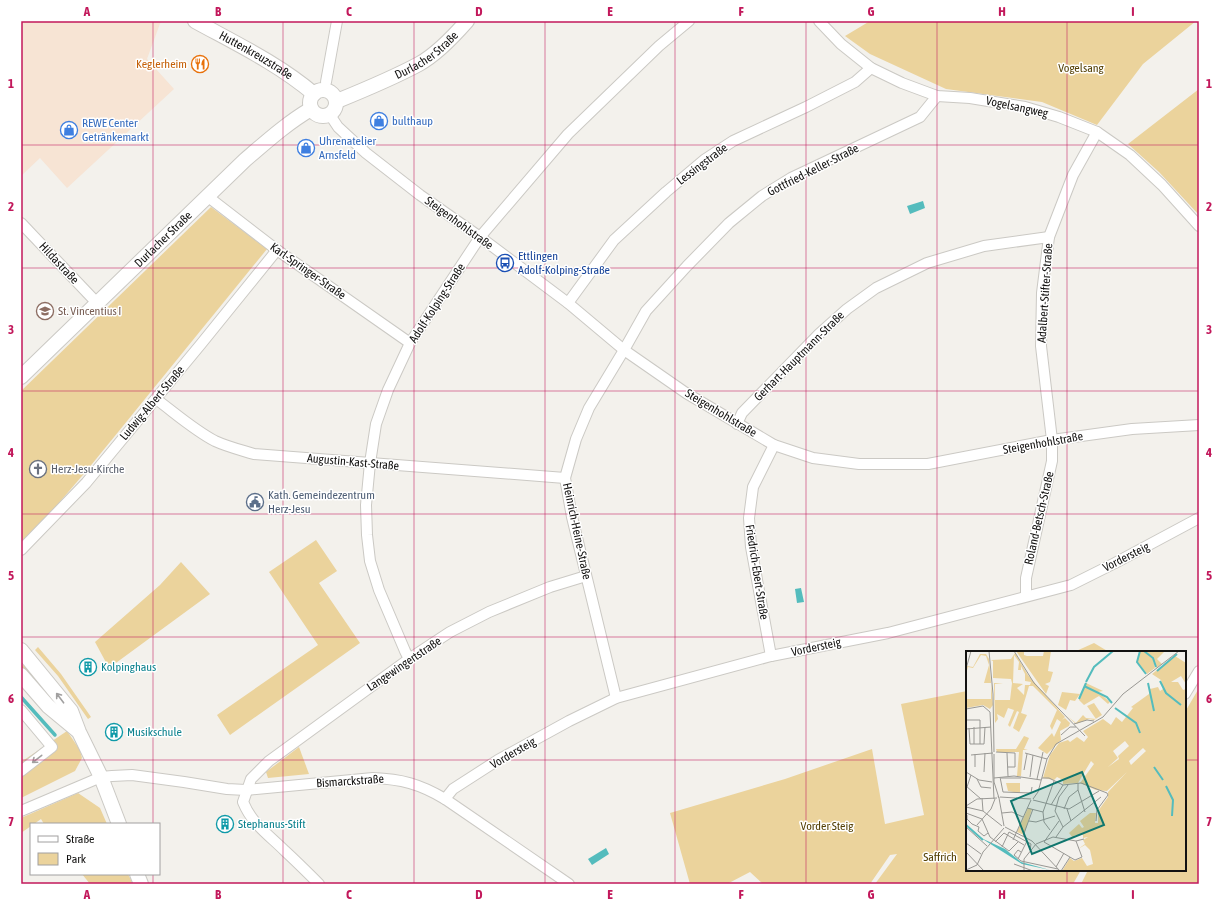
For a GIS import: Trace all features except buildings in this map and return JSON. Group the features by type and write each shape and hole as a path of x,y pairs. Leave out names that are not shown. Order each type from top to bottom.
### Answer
{"main road":[{"name":"Huttenkreuzstraße","path":"195,21 281,70 314,94"},
{"name":"Durlacher Straße","path":"337,101 420,64 446,44 467,21"},
{"path":"321,90 325,90 332,94 337,101 336,109 330,115 322,117 311,110 310,101 314,94 321,90"},
{"name":"Durlacher Straße","path":"21,377 245,160 299,116 311,110"},
{"path":"21,650 71,711 79,732 101,777 119,823"},
{"path":"21,675 48,706 79,732"}],"street":[{"path":"326,82 337,21"},
{"name":"Adolf-Kolping-Straße","path":"409,659 378,590 370,560 367,535 366,505 370,463 376,424 388,390 410,343 480,237 568,134 659,46 689,21"},
{"name":"Vogelsangweg","path":"819,21 841,44 871,68 902,83 937,96 970,98 1025,107 1060,117 1096,132 1130,155 1162,185 1199,226"},
{"name":"Lessingstraße","path":"568,303 614,240 666,192 704,160 733,141 855,82 871,68"},
{"name":"Gottfried-Keller-Straße","path":"624,350 646,311 729,223 762,196 791,178 920,117 937,96"},
{"name":"Steigenhohlstraße","path":"330,115 338,127 366,153 420,195 480,237 568,303 624,350 736,424 774,445 813,458 851,463 928,464 1052,440 1132,429 1199,425"},
{"name":"Adalbert-Stifter-Straße","path":"1052,440 1041,346 1042,293 1048,237 1073,176 1096,132"},
{"name":"Karl-Springer-Straße","path":"207,196 277,250 410,343"},
{"name":"Hildastraße","path":"21,223 97,303"},
{"name":"Gerhart-Hauptmann-Straße","path":"736,424 742,413 819,334 847,309 876,288 927,263 984,246 1048,237"},
{"name":"Ludwig-Albert-Straße","path":"21,550 86,483 277,250"},
{"name":"Heinrich-Heine-Straße","path":"616,698 572,517 565,478 576,439 589,408 624,350"},
{"name":"Augustin-Kast-Straße","path":"156,399 202,433 216,441 237,450 254,454 565,478"},
{"name":"Roland-Betsch-Straße","path":"1026,596 1026,578 1052,461 1052,440"},
{"name":"Friedrich-Ebert-Straße","path":"772,656 751,547 749,518 754,487 774,445"},
{"name":"Vordersteig","path":"445,799 452,789 498,760 569,721 616,698 772,656 888,632 1071,585 1199,518"},
{"name":"Langewingertstraße","path":"246,790 251,779 269,761 409,659 450,632 489,612 550,587 586,576"},
{"path":"1186,692 1199,671"},
{"path":"21,710 52,747 21,771"},
{"name":"Bismarckstraße","path":"21,811 101,777 132,775 226,789 246,790 373,778 393,778 413,783 430,790 445,799 569,884"},
{"path":"246,790 243,802 248,814 318,884"}],"shaded area":[{"path":"21,21 161,21 147,59 174,89 67,188 40,158 21,176"}],"green space":[{"name":"Vogelsang","path":"870,21 1196,21 1143,64 1097,125 1042,102 946,89 870,54 845,36"},
{"path":"1199,89 1199,215 1159,172 1128,144"},
{"path":"211,207 267,249 88,469 52,511 21,542 21,391"},
{"path":"316,540 337,571 319,583 360,643 230,735 217,715 318,645 269,572"},
{"path":"181,562 210,594 109,668 95,642 160,585"},
{"path":"1094,643 1107,651 1076,651"},
{"path":"38,647 61,674 91,717 88,719 58,676 35,650"},
{"path":"23,664 52,698 48,701 21,670"},
{"path":"1199,688 1199,884 1081,884 1088,871 1186,871 1186,710"},
{"name":"Vorder Steig","path":"966,691 966,871 1080,871 1073,884 875,884 897,854 890,855 870,884 763,884 750,872 727,884 690,884 670,813 785,779 872,749 885,824 924,815 901,704"},
{"path":"67,731 80,750 82,758 75,771 21,798 21,762"},
{"path":"299,747 309,774 268,778 266,772"},
{"path":"78,793 100,808 107,823 43,823 41,819 35,823 30,823 30,827 21,833 21,818"},
{"path":"83,875 128,875 133,884 90,884"}],"water":[{"path":"923,201 925,208 910,214 907,206"},
{"path":"801,588 804,602 797,603 795,589"},
{"path":"606,848 609,854 592,865 588,859"}],"waterway":[{"path":"21,697 55,735"}],"place":[{"name":"Keglerheim","path":"200,64"},
{"name":"bulthaup","path":"379,121"},
{"name":"REWE Center Getränkemarkt","path":"69,130"},
{"name":"Uhrenatelier Arnsfeld","path":"306,148"},
{"name":"Ettlingen Adolf-Kolping-Straße","path":"505,263"},
{"name":"St. Vincentius I","path":"45,311"},
{"name":"Herz-Jesu-Kirche","path":"38,469"},
{"name":"Kath. Gemeindezentrum Herz-Jesu","path":"255,502"},
{"name":"Kolpinghaus","path":"88,667"},
{"name":"Musikschule","path":"114,732"},
{"name":"Stephanus-Stift","path":"225,824"}],"park label":[{"name":"Saffrich","path":"940,857"}]}
